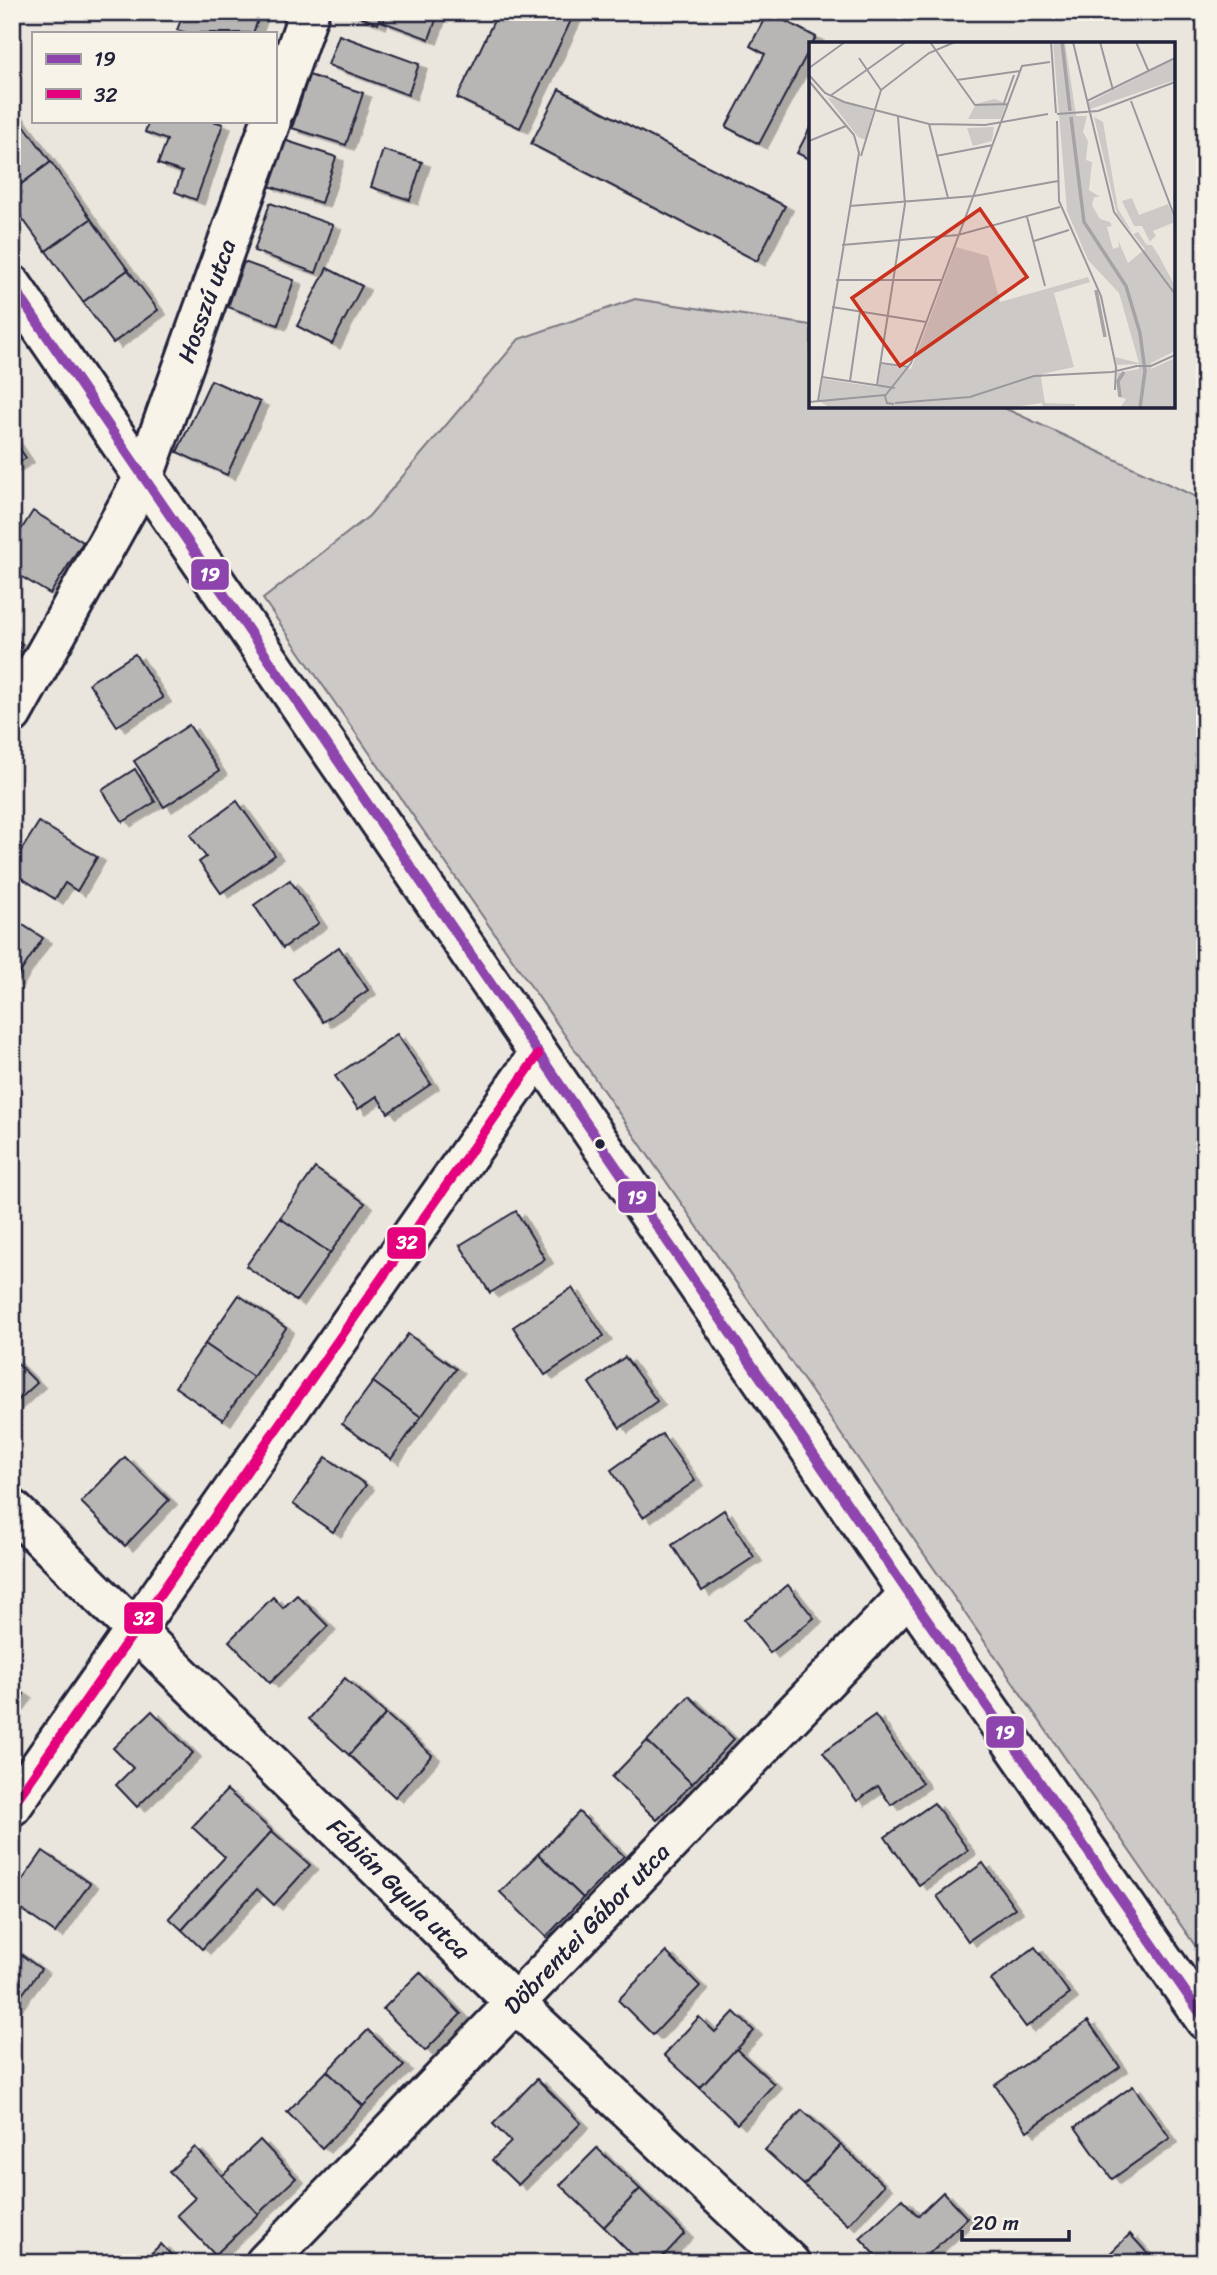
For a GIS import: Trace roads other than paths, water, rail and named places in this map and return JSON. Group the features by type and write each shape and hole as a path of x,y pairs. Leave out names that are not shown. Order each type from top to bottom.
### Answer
{"street":[{"path":"276,106 309,12"},
{"name":"Hosszú utca","path":"12,714 143,479 271,122"},
{"path":"12,285 538,1055 1205,2020"},
{"path":"12,1807 538,1055"},
{"name":"Fábián Gyula utca","path":"12,1509 515,2003 790,2263"},
{"name":"Döbrentei Gábor utca","path":"265,2263 909,1594"}]}
